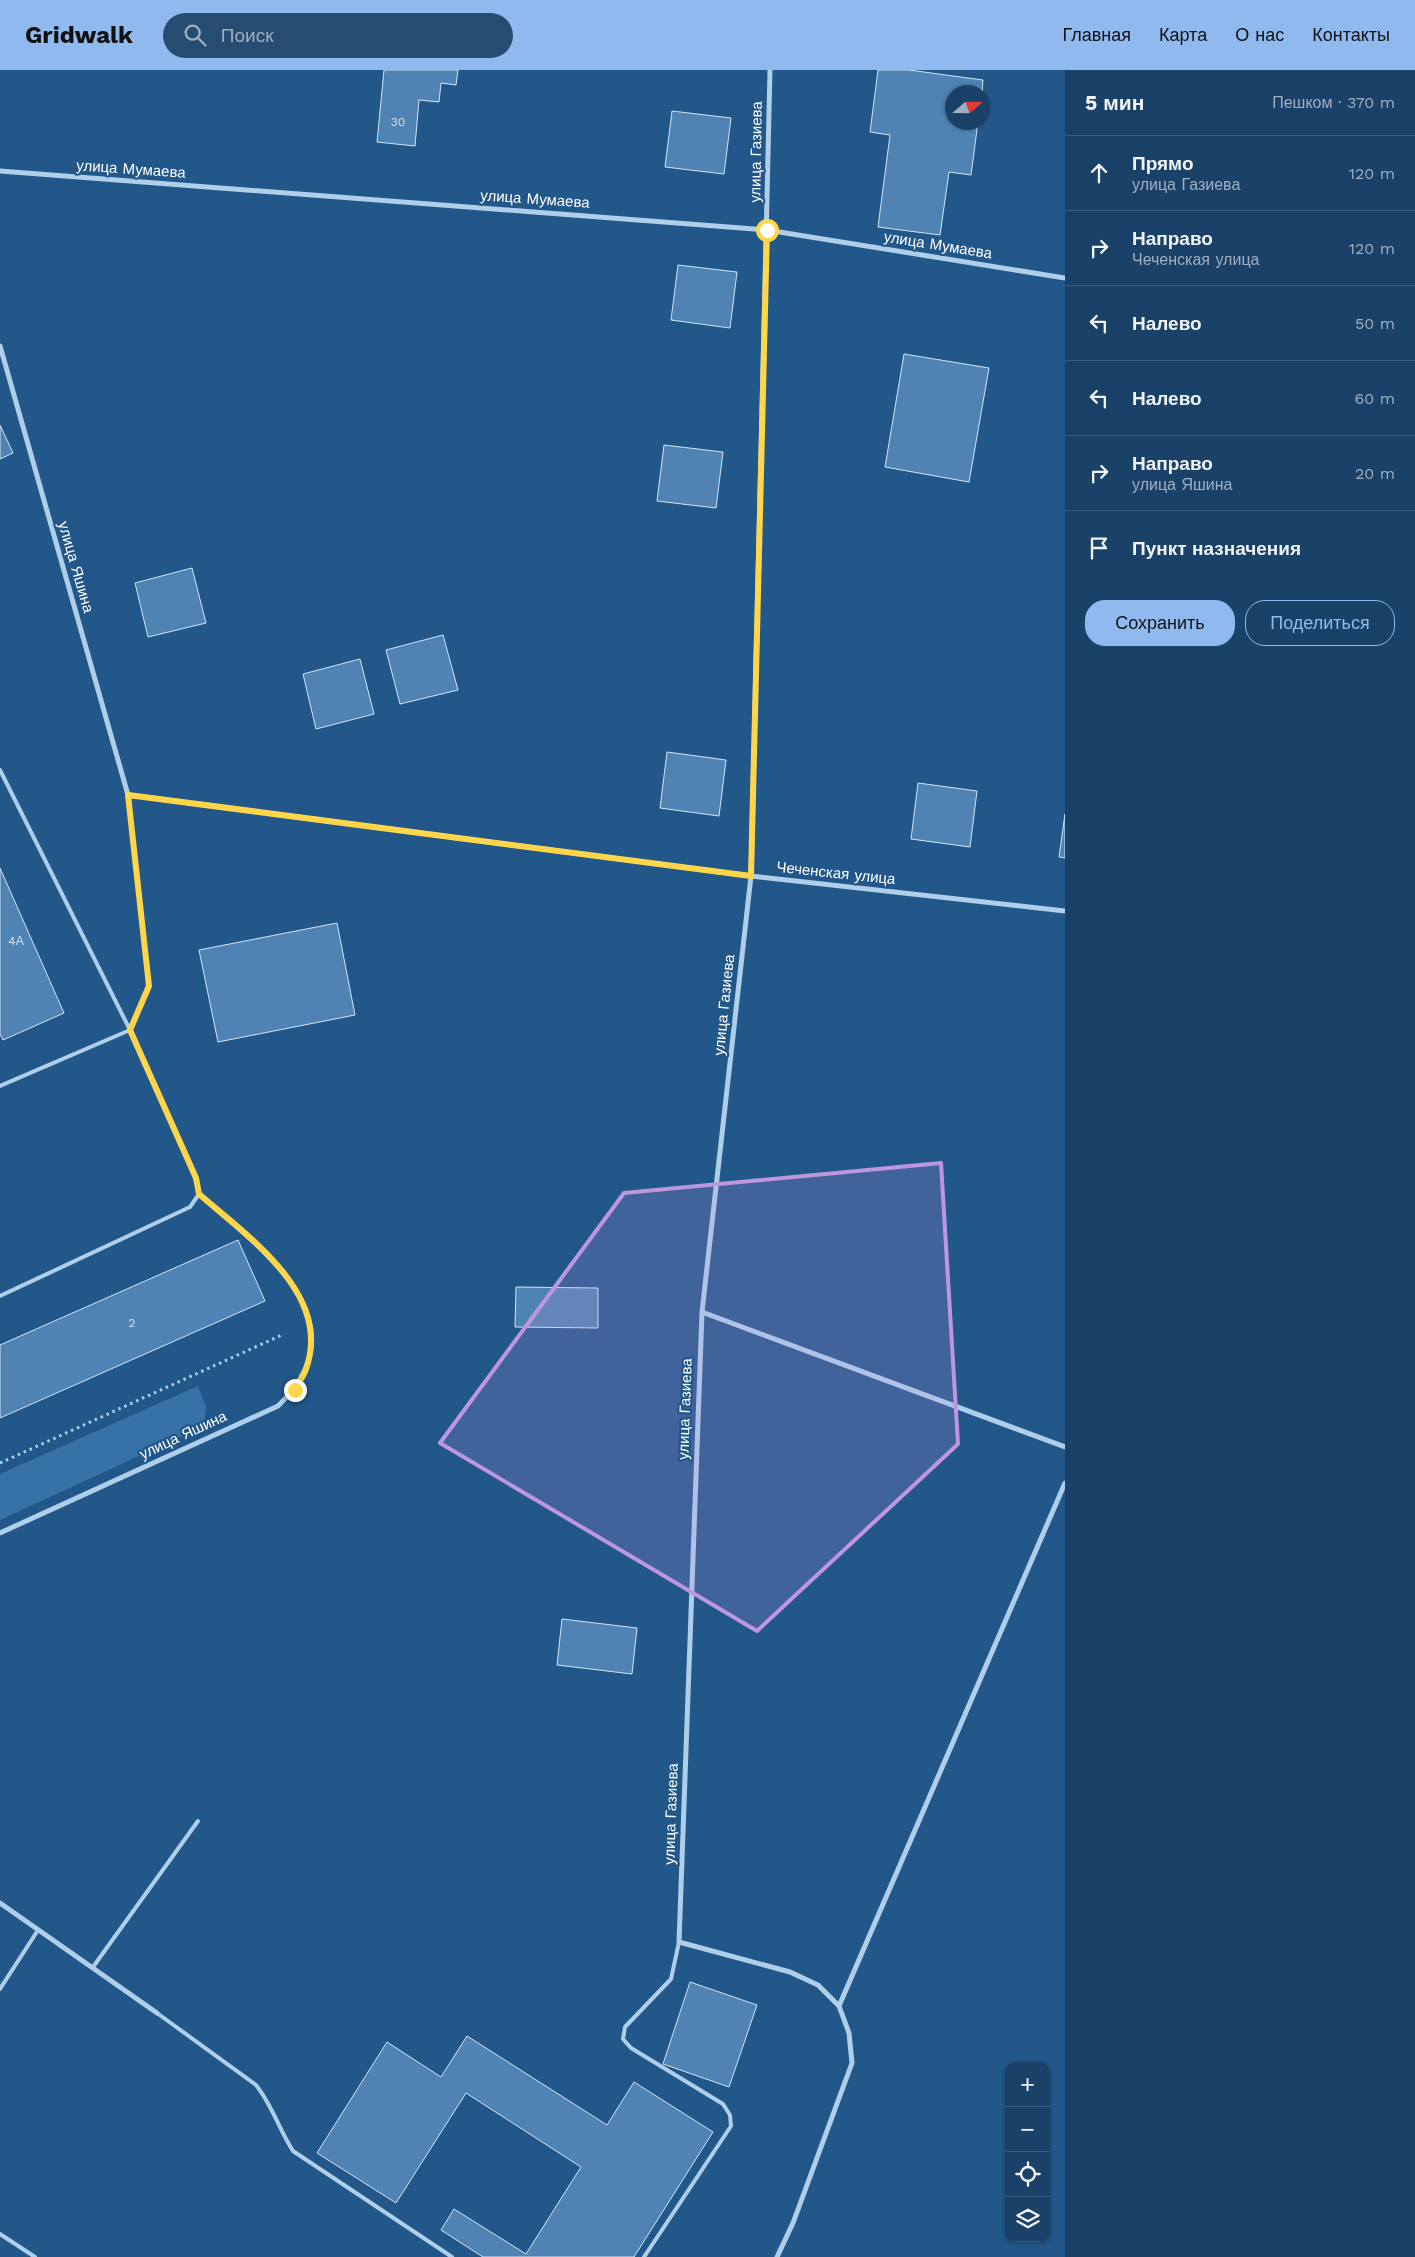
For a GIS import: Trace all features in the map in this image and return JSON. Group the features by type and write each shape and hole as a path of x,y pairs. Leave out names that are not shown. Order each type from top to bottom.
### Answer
{"street":[{"name":"улица Газиева","path":"679,1942 702,1312 751,876 770,70"},
{"name":"улица Мумаева","path":"0,171 767,230 1065,278"},
{"name":"улица Яшина","path":"0,346 128,795"},
{"name":"Чеченская улица","path":"128,795 751,876 1065,911"},
{"name":"улица Яшина","path":"0,1533 278,1406 295,1390 306,1370 311,1341 306,1308 288,1277 270,1255 199,1194"},
{"path":"702,1312 1065,1447"},
{"path":"839,2006 1065,1483"},
{"path":"0,1904 157,2013"},
{"path":"679,1942 790,1972 818,1985 839,2006 849,2033 852,2063 793,2223 777,2257"}],"lane":[{"path":"0,770 130,1030 196,1178 199,1194 190,1207 0,1296"},
{"path":"0,1086 130,1030 149,986 128,795"},
{"path":"93,1967 198,1821"},
{"path":"0,1989 38,1930"},
{"path":"644,2257 731,2126 730,2115 723,2104 631,2048 624,2039 625,2027 671,1978 679,1942"},
{"path":"157,2013 256,2085 268,2100 280,2131 293,2151 452,2257"},
{"path":"0,2234 35,2257"}],"path":[{"path":"0,1463 284,1334"}],"highlighted area":[{"path":"941,1163 958,1444 757,1631 440,1443 624,1193"}],"shaded area":[{"path":"198,1386 206,1407 204,1426 0,1520 0,1474"}],"building":[{"path":"384,70 458,70 456,85 441,83 439,102 419,100 415,146 377,142"},
{"path":"878,70 909,70 983,80 983,85 945,85 945,130 977,130 971,175 949,172 940,235 878,227 890,135 870,132"},
{"path":"672,111 731,118 724,174 665,167"},
{"path":"678,265 737,272 730,328 671,320"},
{"path":"904,354 989,368 969,482 885,467"},
{"path":"0,425 13,453 0,459"},
{"path":"664,445 723,452 716,508 657,501"},
{"path":"192,568 206,623 148,637 135,583"},
{"path":"443,635 458,690 400,704 386,650"},
{"path":"360,659 374,714 316,729 303,674"},
{"path":"667,752 726,760 719,816 660,808"},
{"path":"918,783 977,791 970,847 911,839"},
{"path":"1065,814 1065,858 1059,857"},
{"path":"0,868 64,1013 3,1040 0,1034"},
{"path":"337,923 355,1015 218,1042 199,950"},
{"path":"238,1240 265,1301 0,1418 0,1345"},
{"path":"516,1287 598,1288 598,1328 515,1327"},
{"path":"562,1619 637,1628 632,1674 557,1665"},
{"path":"690,1982 757,2005 729,2087 663,2064"},
{"path":"467,2036 607,2125 634,2082 713,2132 634,2257 483,2257 441,2230 454,2209 526,2254 581,2167 466,2093 396,2203 317,2153 387,2042 441,2077"}],"route":[{"path":"295,1390 306,1370 311,1341 306,1308 288,1277 270,1255 199,1194 196,1178 130,1030 149,986 147,954 128,795 751,876 767,230"}]}
